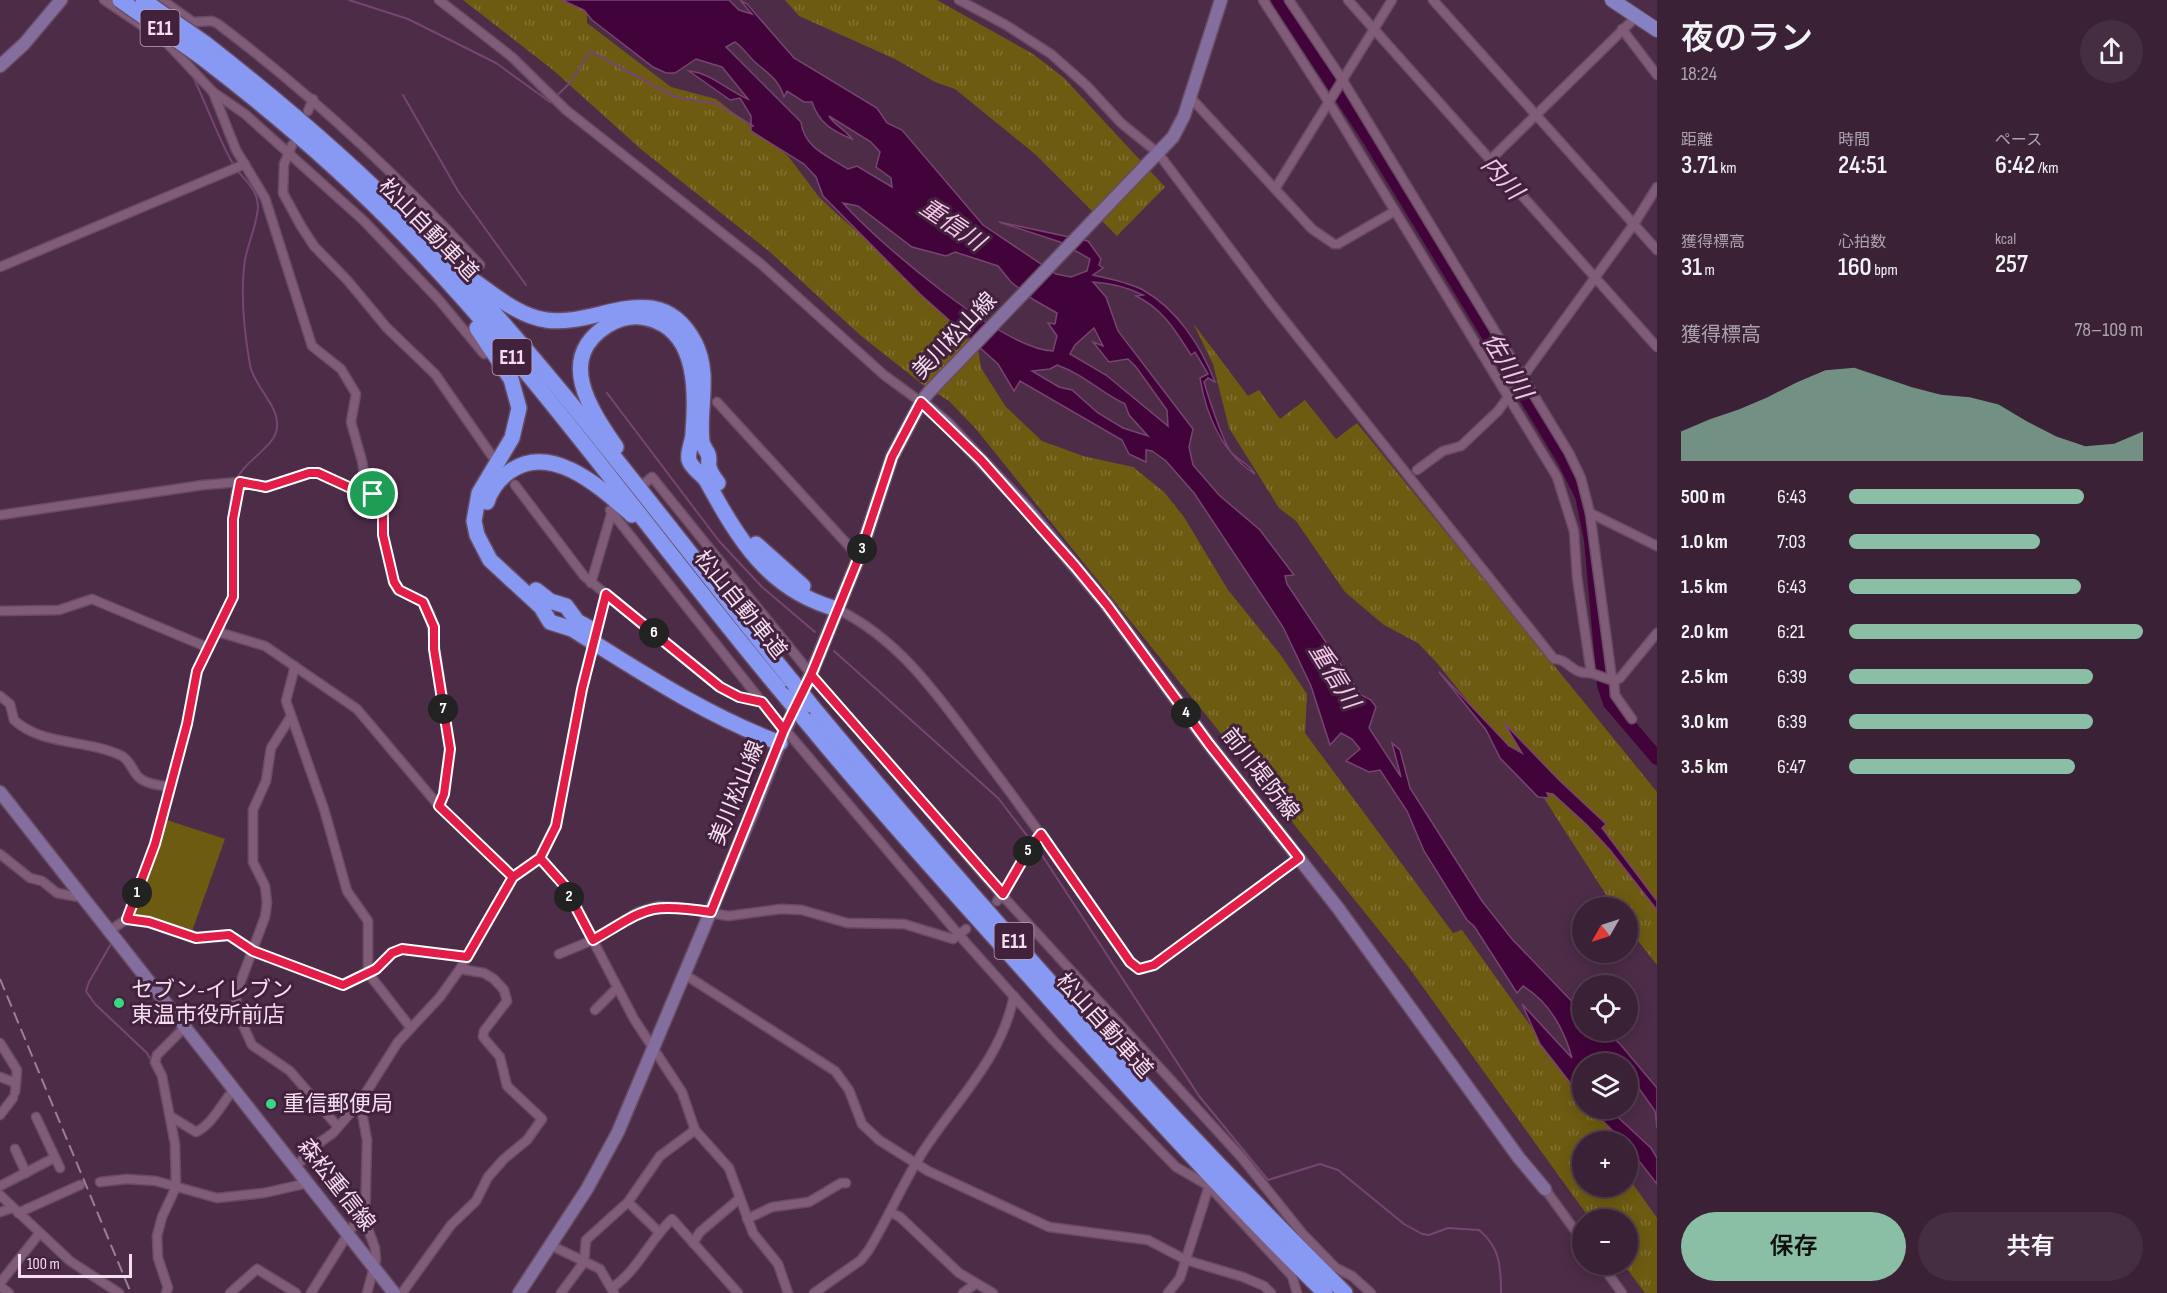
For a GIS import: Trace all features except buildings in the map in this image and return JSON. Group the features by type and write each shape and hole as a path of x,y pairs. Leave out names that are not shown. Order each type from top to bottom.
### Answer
{"highway":[{"name":"松山自動車道","path":"120,0 203,50"},
{"name":"松山自動車道","path":"143,0 203,50 447,271 587,424 687,553 792,681 808,712 875,806 1206,1170 1325,1293"},
{"name":"松山自動車道","path":"447,271 785,696 808,712 996,921 1225,1169 1345,1293"},
{"path":"447,271 511,307 544,320 572,320 610,310 641,307 652,308 677,322 694,341 701,361 704,388 702,444 707,451 713,475 752,539 766,555 792,578 837,609"},
{"path":"447,271 511,379 517,395 518,422 512,438 488,476 475,508 474,521 483,548 502,573 541,607 550,621 596,638 782,736"},
{"path":"687,553 601,425 584,393 581,369 585,349 600,330 623,318 636,316 660,322 670,329 686,351 692,375 693,434 688,454 689,463 703,475 742,541 765,569 785,586 813,602 837,609"},
{"path":"596,638 577,621 566,606 550,602 497,553 484,522 484,510 489,493 498,481 525,464 552,464 583,476 657,537"}],"main road":[{"path":"0,66 24,44 61,0"},
{"name":"美川松山線","path":"519,1293 603,1164 711,912 782,736 811,675 859,557 892,457 925,397 1173,137 1191,98 1221,0"},
{"path":"1612,0 1657,30"},
{"name":"前川堤防線","path":"925,397 1107,605 1209,744 1299,858 1519,1158 1545,1189"},
{"name":"森松重信線","path":"0,792 394,1293"}],"street":[{"path":"104,0 165,41 213,92 245,114 364,221 442,297 484,354"},
{"path":"160,0 165,41"},
{"path":"160,0 193,22 212,21 218,24 349,130 480,265 473,270"},
{"path":"439,0 512,57 566,110 761,264 884,375 925,397"},
{"path":"959,0 1006,25 1051,54 1086,85 1155,156 1554,659 1564,662 1576,672 1593,673 1612,679 1620,678 1657,633"},
{"path":"1263,0 1329,100 1545,456 1568,505 1574,531 1577,577 1593,673"},
{"path":"1289,0 1342,81 1524,378 1569,453 1581,478 1590,513 1615,695 1632,718"},
{"path":"1348,0 1656,345"},
{"path":"1275,189 1392,0"},
{"path":"1433,0 1657,250"},
{"path":"1490,160 1636,17"},
{"path":"1622,29 1657,75"},
{"path":"213,92 236,150 237,167 265,198 312,345 341,369 356,394 351,422 365,480 383,513 383,535 394,582 399,590 423,602 434,627 434,649 450,749 444,794 439,806"},
{"path":"1191,98 1312,229 1334,244 1338,244 1395,210"},
{"path":"308,111 313,99"},
{"path":"292,145 282,176 283,194 314,246 348,280 387,328 435,374 492,456"},
{"path":"0,267 237,167"},
{"path":"1417,470 1443,451 1461,446 1498,411 1634,224 1657,187"},
{"path":"717,402 859,557"},
{"path":"0,514 240,482 266,487 309,473 318,473 355,490 373,494"},
{"path":"645,483 652,477 811,675 1000,898 1258,1176 1302,1233 1336,1268 1352,1276 1371,1293"},
{"path":"109,931 127,919 155,844 187,724 197,671 218,632 233,597 233,519 240,482"},
{"path":"515,485 591,583 720,687 739,697 762,702"},
{"path":"591,583 612,509 762,702 782,736 963,932 1014,996 1176,1167 1209,1186 1292,1275 1297,1293"},
{"path":"1590,513 1657,546"},
{"path":"296,1167 312,1148 338,1127 360,1102 398,1042 440,997 460,969 513,877 540,858 556,826 561,807 582,689 606,594"},
{"path":"0,611 59,610 92,599 209,648"},
{"path":"837,609 875,632 915,669 1130,962 1139,969 1154,965 1299,858"},
{"path":"218,632 265,646 357,709 439,806 513,877"},
{"path":"295,666 286,701 290,718 324,809 347,891 368,921 368,973 411,1028"},
{"path":"0,696 10,704 14,720 33,735 83,743 115,753 125,758 137,776 149,783 170,787"},
{"path":"290,718 271,748 266,781 253,810 253,862 267,892 265,917 236,994 237,1012 247,1037 262,1054 290,1071 338,1127"},
{"path":"1000,898 1038,837"},
{"path":"0,854 30,878 42,881 57,893 84,898"},
{"path":"540,858 564,885 634,1019 682,1092 695,1130 729,1168 747,1219 759,1243 778,1264 788,1293"},
{"path":"559,954 593,940 648,908 678,907 728,916 781,909 802,910 847,923 904,924 953,939 963,932"},
{"path":"127,919 149,922 196,938 229,935 253,951 343,985 368,973 392,953 402,949 467,957"},
{"path":"402,1293 451,1225 476,1201 488,1176 527,1140 542,1119 507,1086 500,1057 483,1037 484,1031 507,1001 504,990 484,973 460,969"},
{"path":"684,974 835,1071 849,1090 862,1124 879,1140 917,1164 1049,1227 1072,1232 1148,1240 1186,1260 1243,1277 1264,1286 1271,1293"},
{"path":"595,1010 617,988"},
{"path":"814,1293 861,1260 917,1164 993,1055 1010,1017 1014,996"},
{"path":"166,1293 168,1288 158,1258 157,1236 162,1217 176,1187 175,1144 162,1076 155,1062 157,1055 185,1027"},
{"path":"0,1043 17,1070 15,1091 0,1115"},
{"path":"0,1077 15,1091"},
{"path":"170,1116 196,1132 209,1124 219,1106 234,1089"},
{"path":"360,1102 367,1140 366,1229 375,1248 374,1268 367,1293"},
{"path":"36,1117 60,1168"},
{"path":"561,1293 584,1262 586,1240 628,1202 660,1156 695,1130"},
{"path":"15,1149 26,1173"},
{"path":"0,1186 54,1158"},
{"path":"100,1182 156,1181 217,1198 264,1193 308,1183"},
{"path":"747,1219 771,1207 809,1202 841,1183 846,1184"},
{"path":"0,1212 15,1210 80,1185"},
{"path":"1168,1293 1177,1284 1209,1186"},
{"path":"1545,1189 1572,1226"},
{"path":"0,1195 70,1261 119,1293"},
{"path":"693,1243 700,1232 739,1199"},
{"path":"628,1202 659,1232"},
{"path":"310,1293 365,1206"},
{"path":"890,1212 975,1284 993,1293"},
{"path":"550,1245 600,1269 613,1291 633,1271 659,1232 672,1219 738,1293"},
{"path":"9,1293 1,1279 39,1234"},
{"path":"230,1293 257,1269 296,1293"},
{"path":"1609,1275 1622,1293"},
{"path":"963,1293 975,1284"}],"green space":[{"path":"463,0 585,0 587,23 671,87 716,99 788,156 819,197 838,215 975,328 981,368 1006,407 1042,441 1083,456 1133,467 1164,492 1184,517 1228,590 1280,654 1307,694 1305,733 1453,933 1462,930 1532,1028 1572,1069 1572,1119 1611,1119 1613,1131 1572,1131 1572,1194 1407,965 976,429 949,401 922,384 860,335 770,252 642,150 553,70"},
{"path":"785,0 937,0 1033,54 1064,78 1165,187 1117,236 1035,154 955,89 935,82 895,59 799,16"},
{"path":"1193,323 1248,396 1259,390 1280,419 1305,400 1336,439 1357,423 1657,792 1657,965 1638,941 1638,897 1608,897 1536,786 1437,663 1418,643 1384,625 1345,592 1296,521 1279,508 1229,428 1213,364"},
{"path":"164,819 225,839 191,934 132,914"},
{"path":"1638,1191 1657,1218 1657,1293 1645,1293 1632,1275 1638,1275 1638,1209 1583,1209 1574,1197 1638,1197"}],"water":[{"name":"重信川","path":"562,0 729,0 739,10 752,14 740,0 747,4 794,58 877,108 887,123 902,130 983,225 1056,274 1071,277 1087,271 1090,259 1060,242 999,222 1088,241 1101,259 1099,265 1103,268 1093,275 1137,287 1167,307 1195,342 1209,368 1215,382 1208,378 1204,382 1228,447 1255,474 1233,455 1217,432 1206,406 1200,378 1208,374 1195,352 1191,355 1161,314 1136,296 1143,295 1118,286 1093,282 1106,297 1118,331 1193,429 1189,447 1193,465 1219,495 1260,530 1294,575 1285,576 1287,584 1361,695 1371,700 1376,707 1369,728 1401,777 1392,743 1400,750 1410,788 1482,901 1512,939 1572,1002 1572,1041 1617,1041 1628,1053 1572,1053 1572,1058 1565,1037 1548,1008 1523,986 1517,993 1474,926 1467,920 1424,851 1407,811 1380,770 1369,772 1346,761 1360,749 1352,739 1341,733 1330,745 1311,686 1283,627 1194,493 1166,461 1152,451 1146,450 1146,462 1129,454 1122,440 1020,381 1014,391 998,364 920,294 823,196 816,177 804,164 751,131 751,116 740,98 730,100 689,71 705,75 748,99 722,67 696,59 675,73 666,73 653,67 592,20 584,10","holes":["735,42 773,78 784,97 787,91 804,102 812,102 818,116 832,129 852,139 829,116 871,142 880,152 876,167 891,178 892,187 857,166 848,169 812,145 803,131 801,122 726,47","843,203 858,206 912,247 946,256 955,252 998,266 1011,282 1034,300 1057,313 1055,324 1048,323 1057,336 1053,351 1031,346 1004,333 974,314 911,267","1094,328 1103,346 1093,342 1109,362 1128,359 1136,367 1167,410 1168,426 1106,375 1070,354 1075,345","1057,365 1125,404 1129,415 1148,436 1123,428 1098,413 1072,390 1059,387 1032,371 1050,369"]},
{"path":"1439,672 1509,746 1522,753 1504,723 1559,780 1606,824 1602,828 1657,901 1657,910 1610,850 1587,825 1553,794 1547,793 1549,798 1538,797 1500,758 1486,730"},
{"path":"1522,1004 1572,1058 1572,1085 1540,1044"},
{"path":"1638,1065 1657,1088 1657,1128 1655,1111 1638,1087"},
{"path":"1601,1119 1620,1119 1633,1131 1613,1131"},
{"path":"1638,1136 1651,1148 1657,1158 1657,1184 1638,1160"}],"waterway":[{"path":"349,0 408,19 496,63 550,102 571,82 590,51 675,97 717,104 753,126"},
{"name":"佐川川","path":"1278,0 1371,142 1564,460 1582,496 1591,540 1604,685 1610,703 1657,758"},
{"path":"161,42 188,70"},
{"path":"193,77 227,153 255,194 258,207 245,260 244,326 252,373 274,411 277,427 271,441 240,473 236,481"},
{"path":"403,95 458,191 526,285"},
{"path":"607,393 719,541 762,587 815,632"},
{"path":"834,651 998,798 1032,842"},
{"path":"1036,846 1199,1096 1268,1180 1320,1164 1338,1170 1404,1224 1422,1234 1429,1235 1448,1228 1479,1230 1491,1243 1498,1258 1501,1293"},
{"path":"112,942 86,991 95,1004 147,1053 152,1062"},
{"path":"153,1235 157,1221"}],"railway":[{"path":"0,979 131,1293"}],"place":[{"name":"セブン-イレブン 東温市役所前店","path":"119,1003"},
{"name":"重信郵便局","path":"271,1104"}],"route":[{"path":"373,494 355,490 318,473 309,473 266,487 240,482 236,492 233,519 233,597 218,632 197,671 187,724 155,844 127,919 149,922 196,938 229,935 253,951 298,970 343,985 376,969 392,953 402,949 409,948 467,957 513,877 540,858 564,885 593,940 648,908 678,907 711,912 784,730 811,675 859,557 892,457 921,402 934,412 981,460 1026,508 1075,566 1107,605 1209,744 1299,858 1154,965 1139,969 1130,962 1041,834 1029,849 1003,894 981,872 811,675 784,730 762,702 739,697 720,687 606,594 582,689 556,826 540,858 513,877 439,806 444,794 450,749 434,649 434,627 423,602 399,590 394,582 383,535 383,513 373,494"}],"water label":[{"name":"内川","path":"1502,178"}]}
